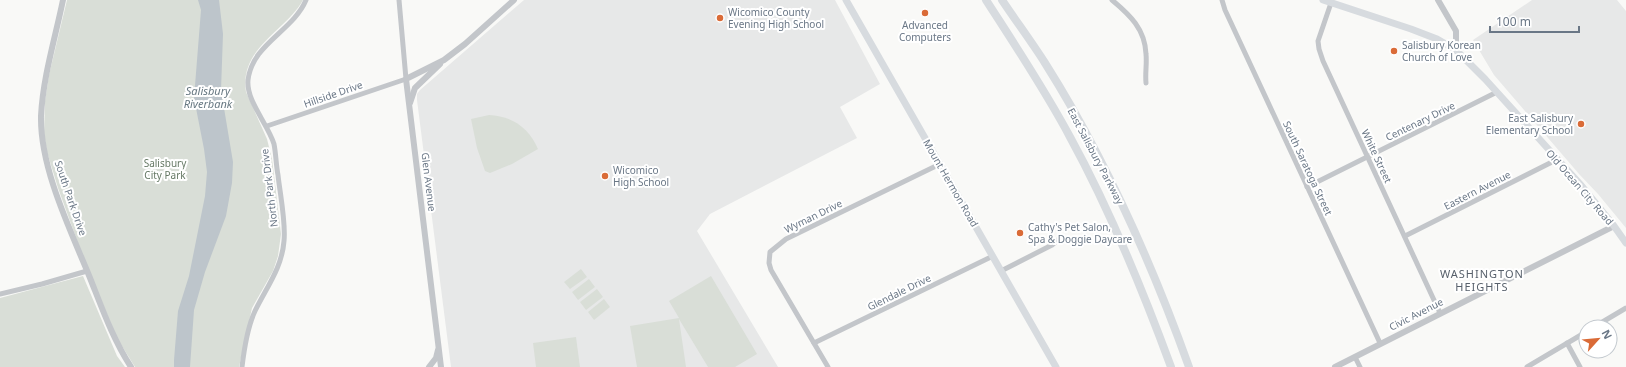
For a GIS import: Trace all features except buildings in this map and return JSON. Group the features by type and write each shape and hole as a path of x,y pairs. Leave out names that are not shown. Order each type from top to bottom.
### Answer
{"main road":[{"name":"Mount Hermon Road","path":"846,0 1056,367"},
{"name":"East Salisbury Parkway","path":"986,0 1037,80 1070,136 1102,200 1146,300 1171,367"},
{"name":"East Salisbury Parkway","path":"1002,0 1045,62 1081,125 1127,215 1175,329 1189,367"},
{"name":"Old Ocean City Road","path":"1323,0 1421,32 1456,50 1485,79 1556,160 1580,184 1626,243"},
{"path":"1146,300 1148,321 1165,367"},
{"path":"1175,329 1187,346 1194,367"}],"street":[{"name":"North Park Drive","path":"242,367 254,312 276,273 284,242 274,145 267,126 249,89 248,80 256,60 266,46 294,19 306,0"},
{"name":"Glen Avenue","path":"399,0 409,106 440,347 441,367"},
{"path":"409,106 415,88 444,60 465,44 514,0"},
{"path":"1112,0 1133,18 1143,38 1146,47 1146,83"},
{"name":"South Saratoga Street","path":"1222,0 1225,10 1380,343"},
{"path":"1438,0 1456,31 1456,50"},
{"name":"South Park Drive","path":"64,1 50,53 41,118 48,168 87,271 120,351 131,367"},
{"name":"White Street","path":"1332,3 1318,41 1323,61 1440,313"},
{"path":"406,79 444,60"},
{"name":"Hillside Drive","path":"267,126 406,79"},
{"name":"Centenary Drive","path":"1307,187 1497,92"},
{"name":"Eastern Avenue","path":"1405,236 1556,160"},
{"name":"Wyman Drive","path":"828,367 771,270 768,263 770,252 786,239 940,164"},
{"name":"Civic Avenue","path":"1335,367 1614,226"},
{"path":"1001,271 1052,245 1059,239"},
{"name":"Glendale Drive","path":"814,343 993,256"},
{"path":"0,294 87,271"},
{"path":"1607,319 1626,308"},
{"path":"1527,367 1578,337"},
{"path":"1567,343 1580,367"},
{"path":"429,367 436,358 440,347"},
{"path":"1354,357 1360,367"}],"shaded area":[{"name":"Wicomico High School","path":"524,0 835,0 880,84 840,107 857,138 710,214 697,231 778,367 451,367 417,94"},
{"name":"East Salisbury Elementary School","path":"1532,0 1617,0 1626,11 1626,228 1494,75 1473,40"}],"green space":[{"name":"Salisbury City Park","path":"67,0 303,0 286,22 256,52 249,64 246,77 246,92 267,139 272,159 281,234 278,256 273,271 252,308 239,367 135,367 117,338 82,254 58,188 47,152 44,133 45,101 49,75"},
{"path":"489,115 505,118 519,124 530,135 538,149 512,164 490,173 485,171 477,148 471,119"},
{"path":"581,269 587,277 570,289 564,282"},
{"path":"83,276 117,356 125,367 0,367 0,298"},
{"path":"711,276 757,354 735,367 708,367 679,319 686,367 637,367 630,326 679,318 669,301"},
{"path":"589,279 595,287 578,300 572,292"},
{"path":"597,289 603,297 586,310 580,302"},
{"path":"604,299 610,307 594,320 588,312"},
{"path":"576,337 580,367 536,367 533,343"}],"water":[{"name":"Salisbury Riverbank","path":"198,0 219,0 223,34 221,90 233,162 232,183 226,216 205,272 194,310 190,367 174,367 178,311 189,276 205,196 207,172 194,98 201,10"}],"place":[{"name":"Advanced Computers","path":"925,13"},
{"name":"Wicomico County Evening High School","path":"720,18"},
{"name":"Salisbury Korean Church of Love","path":"1394,51"},
{"name":"East Salisbury Elementary School","path":"1581,124"},
{"name":"Wicomico High School","path":"605,176"},
{"name":"Cathy's Pet Salon, Spa & Doggie Daycare","path":"1020,233"}],"district":[{"name":"WASHINGTON HEIGHTS","path":"1482,279"}]}
